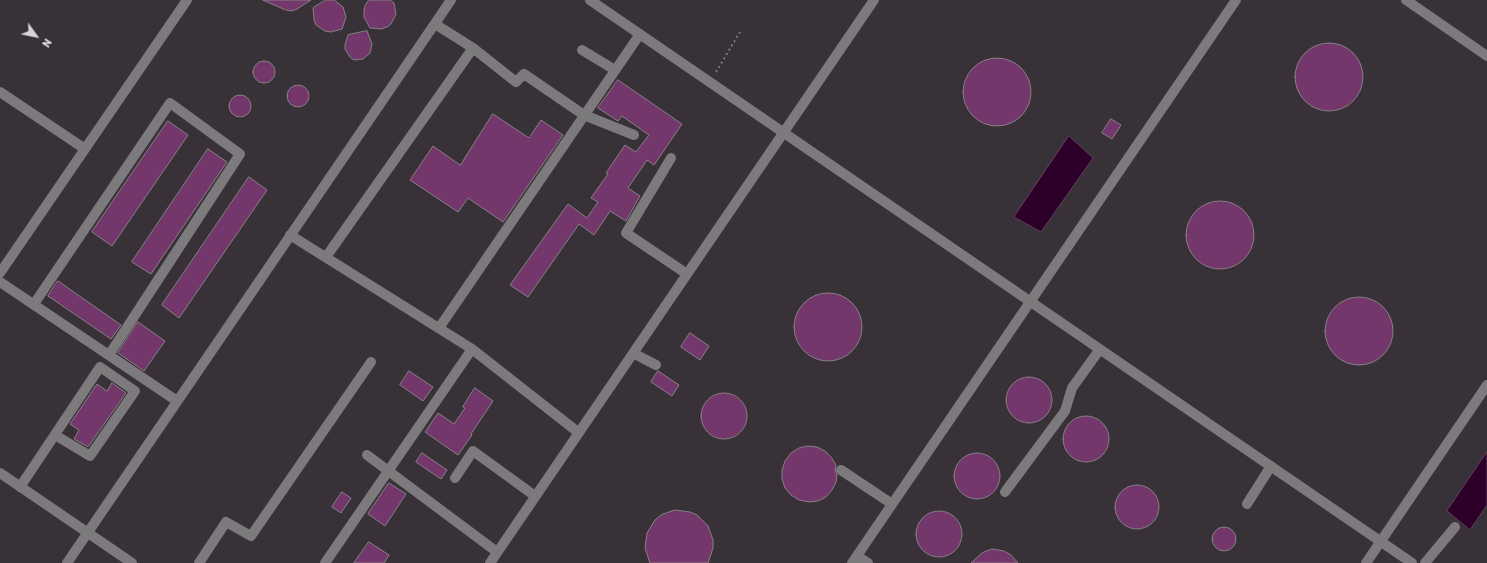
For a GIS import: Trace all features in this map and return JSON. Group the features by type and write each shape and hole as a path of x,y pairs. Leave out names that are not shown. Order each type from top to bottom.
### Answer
{"lane":[{"path":"0,273 187,0"},
{"path":"67,563 450,0"},
{"path":"590,0 1412,563"},
{"path":"490,563 874,0"},
{"path":"868,563 855,559 1236,0"},
{"path":"1406,0 1487,56"},
{"path":"434,24 473,48 516,82 524,74 584,115 634,135"},
{"path":"438,328 640,34"},
{"path":"326,257 473,48"},
{"path":"582,50 615,70"},
{"path":"0,92 84,150"},
{"path":"34,304 170,103 240,154 109,355"},
{"path":"671,158 626,233 687,274"},
{"path":"290,235 472,349 579,433"},
{"path":"0,282 177,401"},
{"path":"325,563 472,349"},
{"path":"1005,492 1066,412 1072,388 1100,350"},
{"path":"634,352 656,365"},
{"path":"199,563 226,522 251,536 372,362"},
{"path":"20,487 100,367 135,391 90,456 55,435"},
{"path":"1366,563 1487,385"},
{"path":"455,478 473,451 535,496"},
{"path":"367,455 497,552"},
{"path":"1247,504 1271,466"},
{"path":"842,470 892,504"},
{"path":"0,473 132,563"},
{"path":"1425,563 1454,527"}],"path":[{"path":"710,82 740,32"}],"shaded area":[{"path":"0,0 1487,0 1487,563 0,563"},
{"path":"1069,136 1093,158 1041,232 1014,217"},
{"path":"1487,452 1487,505 1470,530 1447,511"}],"building":[{"path":"263,0 311,0 292,11"},
{"path":"326,0 334,0 343,7 346,17 342,29 331,32 325,31 316,25 313,8"},
{"path":"369,0 390,0 394,3 396,14 391,24 381,29 370,28 364,17 365,6"},
{"path":"367,31 372,44 370,53 363,59 354,60 345,49 348,35"},
{"path":"1322,43 1336,43 1348,49 1357,58 1363,70 1361,90 1353,101 1342,109 1336,111 1322,111 1316,109 1305,101 1297,90 1295,84 1295,70 1297,64 1305,53 1316,45"},
{"path":"990,58 1004,58 1016,64 1025,73 1031,85 1029,105 1021,116 1010,124 1004,126 990,126 984,124 973,116 965,105 963,99 963,85 965,79 973,68 984,60"},
{"path":"264,61 272,64 275,72 272,80 264,83 256,80 253,72 256,64"},
{"path":"618,80 682,124 654,165 647,160 628,188 640,196 626,221 610,211 594,235 579,224 528,297 510,285 568,204 587,218 598,202 591,198 608,174 606,173 625,145 636,152 649,135 622,116 618,121 598,108"},
{"path":"298,85 306,88 309,96 306,104 298,107 290,104 287,96 290,88"},
{"path":"240,95 248,98 251,106 248,114 240,117 232,114 229,106 232,98"},
{"path":"493,114 529,138 541,120 563,135 503,222 468,198 458,212 410,180 433,146 460,165"},
{"path":"1111,119 1121,125 1112,139 1102,133"},
{"path":"168,121 188,135 112,246 92,232"},
{"path":"208,149 227,162 151,274 132,262"},
{"path":"249,177 267,190 179,318 162,305"},
{"path":"1213,201 1227,201 1239,207 1248,216 1254,228 1252,248 1244,259 1233,267 1227,269 1213,269 1207,267 1196,259 1188,248 1186,242 1186,228 1188,222 1196,211 1207,203"},
{"path":"58,281 121,325 111,339 48,296"},
{"path":"821,293 835,293 847,299 856,308 862,320 860,340 852,351 841,359 835,361 821,361 815,359 804,351 796,340 794,334 794,320 796,314 804,303 815,295"},
{"path":"1352,297 1366,297 1378,303 1387,312 1393,324 1391,344 1383,355 1372,363 1366,365 1352,365 1346,363 1335,355 1327,344 1325,338 1325,324 1327,318 1335,307 1346,299"},
{"path":"138,322 165,341 144,371 118,353"},
{"path":"690,333 709,346 700,360 681,347"},
{"path":"409,371 433,387 423,401 400,385"},
{"path":"658,371 679,385 672,396 651,382"},
{"path":"1029,377 1042,381 1048,387 1052,400 1048,413 1042,419 1029,423 1016,419 1010,413 1006,400 1010,387 1016,381"},
{"path":"112,383 126,393 88,447 74,439 79,430 70,424 97,384 107,391"},
{"path":"475,388 493,401 458,455 425,432 438,413 454,424 465,408 463,407"},
{"path":"724,393 737,397 743,403 747,416 743,429 737,435 724,439 711,435 705,429 701,416 705,403 711,397"},
{"path":"1086,416 1099,420 1105,426 1109,439 1105,452 1099,458 1086,462 1073,458 1067,452 1063,439 1067,426 1073,420"},
{"path":"808,446 817,447 825,451 831,457 836,465 835,470 837,475 836,482 832,490 826,497 818,501 809,502 799,500 791,495 785,488 782,479 782,470 785,461 791,453 799,448"},
{"path":"422,453 447,470 441,479 416,462"},
{"path":"977,453 990,457 996,463 1000,476 996,489 990,495 977,499 964,495 958,489 954,476 958,463 964,457"},
{"path":"389,483 406,494 385,526 368,514"},
{"path":"1137,485 1149,489 1155,495 1159,507 1155,519 1149,525 1137,529 1125,525 1119,519 1115,507 1119,495 1125,489"},
{"path":"342,492 351,498 341,513 332,507"},
{"path":"675,510 690,512 697,515 708,526 713,540 713,548 708,563 650,563 645,548 647,533 655,520 661,515"},
{"path":"939,511 952,515 958,521 962,534 958,547 952,553 939,557 926,553 920,547 916,534 920,521 926,515"},
{"path":"1224,527 1229,528 1235,534 1235,544 1229,550 1224,551 1219,550 1213,544 1212,539 1213,534 1219,528"},
{"path":"369,542 389,555 384,563 354,563"},
{"path":"992,549 1004,551 1011,555 1018,563 971,563 982,553"}]}
